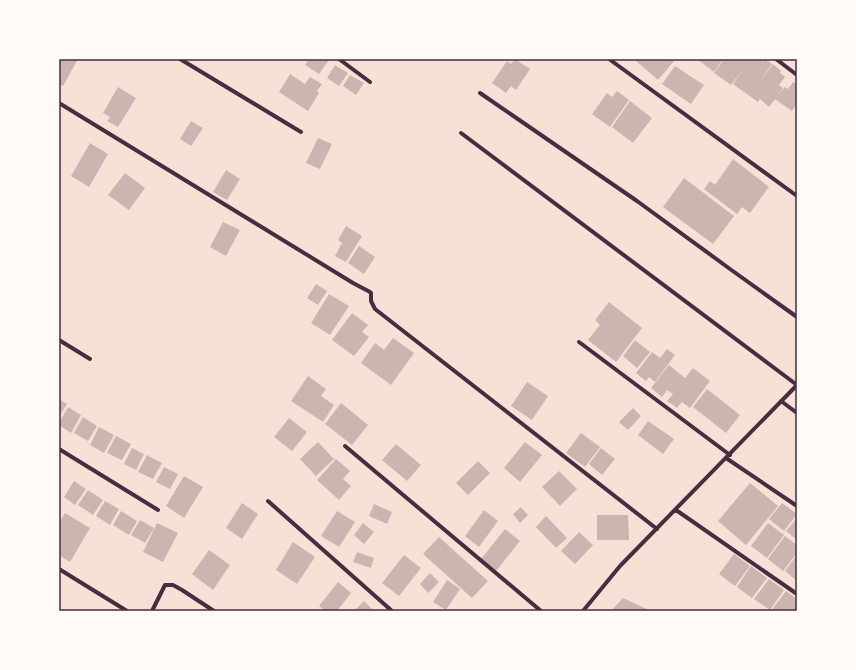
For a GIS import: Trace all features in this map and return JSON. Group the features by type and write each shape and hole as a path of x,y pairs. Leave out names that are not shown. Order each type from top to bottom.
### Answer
{"street":[{"path":"180,59 301,132"},
{"path":"339,59 370,82"},
{"path":"609,59 797,196"},
{"path":"776,59 797,75"},
{"path":"480,93 637,201 797,317"},
{"path":"59,103 370,292 371,301 375,309 657,529"},
{"path":"460,133 797,385 620,566 583,611"},
{"path":"59,340 90,358"},
{"path":"579,342 728,456 797,506"},
{"path":"781,401 797,413"},
{"path":"345,446 541,611"},
{"path":"59,450 158,510"},
{"path":"268,501 392,611"},
{"path":"676,510 797,594"},
{"path":"59,569 127,611"},
{"path":"152,611 165,585 173,585 214,611"}],"building":[{"path":"59,59 78,59 63,86 59,84"},
{"path":"309,59 329,60 319,74 305,65"},
{"path":"515,59 530,69 516,90 511,86 506,93 492,83 507,61 511,64"},
{"path":"672,59 674,61 658,80 635,60"},
{"path":"697,59 723,59 714,72"},
{"path":"724,59 759,59 763,62 765,59 772,64 758,84 773,64 785,77 779,85 783,88 777,96 785,87 788,89 793,82 797,85 797,104 792,111 775,99 769,107 760,99 758,102 733,84 744,68 731,85 714,73"},
{"path":"335,65 348,73 339,86 327,78"},
{"path":"675,66 704,85 691,104 662,84"},
{"path":"290,74 305,84 310,77 322,84 317,91 319,93 308,111 279,92"},
{"path":"350,75 364,83 356,95 343,86"},
{"path":"118,87 136,98 118,127 107,121 110,117 103,113"},
{"path":"617,91 629,100 610,127 592,114 607,93 612,97"},
{"path":"630,101 652,118 633,143 612,127"},
{"path":"191,121 203,128 191,146 180,139"},
{"path":"318,138 332,144 320,169 306,163"},
{"path":"90,143 108,154 89,187 71,176"},
{"path":"733,159 769,187 750,213 742,207 737,214 704,189 710,181 715,185"},
{"path":"226,170 240,179 227,200 213,192"},
{"path":"125,173 145,188 129,210 108,195"},
{"path":"684,178 734,216 713,244 663,207"},
{"path":"223,222 240,230 226,256 210,247"},
{"path":"346,226 362,236 346,262 335,256 342,243 338,240"},
{"path":"359,246 375,257 364,274 348,263"},
{"path":"316,284 327,291 318,305 307,298"},
{"path":"329,294 349,306 330,335 311,323"},
{"path":"609,302 642,328 616,362 588,340 600,325 595,320"},
{"path":"352,313 368,325 362,332 369,337 354,356 332,340"},
{"path":"393,338 414,353 391,385 361,363 375,343 384,350"},
{"path":"635,340 650,352 637,368 623,356"},
{"path":"667,349 675,355 655,382 649,377 646,381 636,373 652,352 660,358"},
{"path":"669,365 685,378 693,368 710,381 690,408 682,402 677,408 667,401 673,394 667,390 662,397 651,388"},
{"path":"308,376 326,389 321,396 334,405 323,422 291,401"},
{"path":"527,382 548,396 532,420 511,406"},
{"path":"707,389 740,415 726,433 693,407"},
{"path":"59,399 67,404 59,417"},
{"path":"341,403 368,425 352,445 325,424"},
{"path":"68,407 81,415 71,433 59,425"},
{"path":"633,408 641,416 628,430 619,422"},
{"path":"83,417 97,426 88,441 74,433"},
{"path":"289,418 307,432 292,451 274,437"},
{"path":"648,421 674,439 663,454 638,435"},
{"path":"99,427 114,435 104,453 90,445"},
{"path":"581,433 600,447 585,467 566,453"},
{"path":"116,436 131,444 122,460 107,453"},
{"path":"318,442 334,459 316,476 300,459"},
{"path":"525,442 542,455 520,482 504,468"},
{"path":"396,444 421,465 407,481 382,460"},
{"path":"132,448 144,454 136,470 124,464"},
{"path":"601,448 615,459 602,475 589,464"},
{"path":"147,455 162,463 153,479 138,472"},
{"path":"336,459 350,471 343,479 351,486 339,500 317,480"},
{"path":"478,461 490,473 468,495 456,483"},
{"path":"164,467 178,474 170,489 156,482"},
{"path":"559,471 577,489 560,506 542,487"},
{"path":"184,476 203,487 184,518 166,506"},
{"path":"74,481 86,489 75,505 64,497"},
{"path":"750,483 778,506 746,545 718,521"},
{"path":"88,490 103,500 93,515 78,505"},
{"path":"105,501 119,509 110,525 96,516"},
{"path":"242,503 258,514 242,539 226,528"},
{"path":"782,503 797,514 784,531 769,519"},
{"path":"374,504 392,512 387,524 369,516"},
{"path":"521,507 528,515 520,523 513,514"},
{"path":"484,510 498,521 479,547 465,536"},
{"path":"121,511 137,521 129,535 113,525"},
{"path":"337,511 355,522 339,547 321,536"},
{"path":"65,513 90,528 70,562 59,555 59,523"},
{"path":"597,515 628,515 629,540 597,540"},
{"path":"546,516 567,538 556,548 536,527"},
{"path":"797,518 797,540 786,531"},
{"path":"140,520 154,528 145,543 131,535"},
{"path":"157,523 178,533 163,562 143,552"},
{"path":"363,523 374,532 364,544 354,535"},
{"path":"768,523 784,535 767,558 751,546"},
{"path":"505,529 520,541 496,571 481,559"},
{"path":"579,532 593,545 575,564 561,551"},
{"path":"785,536 797,545 797,553 783,571 768,559"},
{"path":"439,537 488,581 472,598 423,554"},
{"path":"293,542 315,557 297,584 276,570"},
{"path":"209,550 230,565 213,590 192,574"},
{"path":"357,552 374,558 371,568 353,562"},
{"path":"734,554 750,566 735,586 719,574"},
{"path":"404,555 421,568 399,596 382,583"},
{"path":"797,555 797,581 785,571"},
{"path":"751,566 767,578 752,598 737,587"},
{"path":"430,573 439,582 428,593 420,584"},
{"path":"769,579 784,590 770,610 754,599"},
{"path":"447,580 460,589 446,610 433,602"},
{"path":"338,582 351,593 337,611 325,611 319,606"},
{"path":"786,591 797,599 797,609 795,611 771,611"},
{"path":"623,598 651,611 611,611"},
{"path":"364,601 374,611 354,611"}]}
